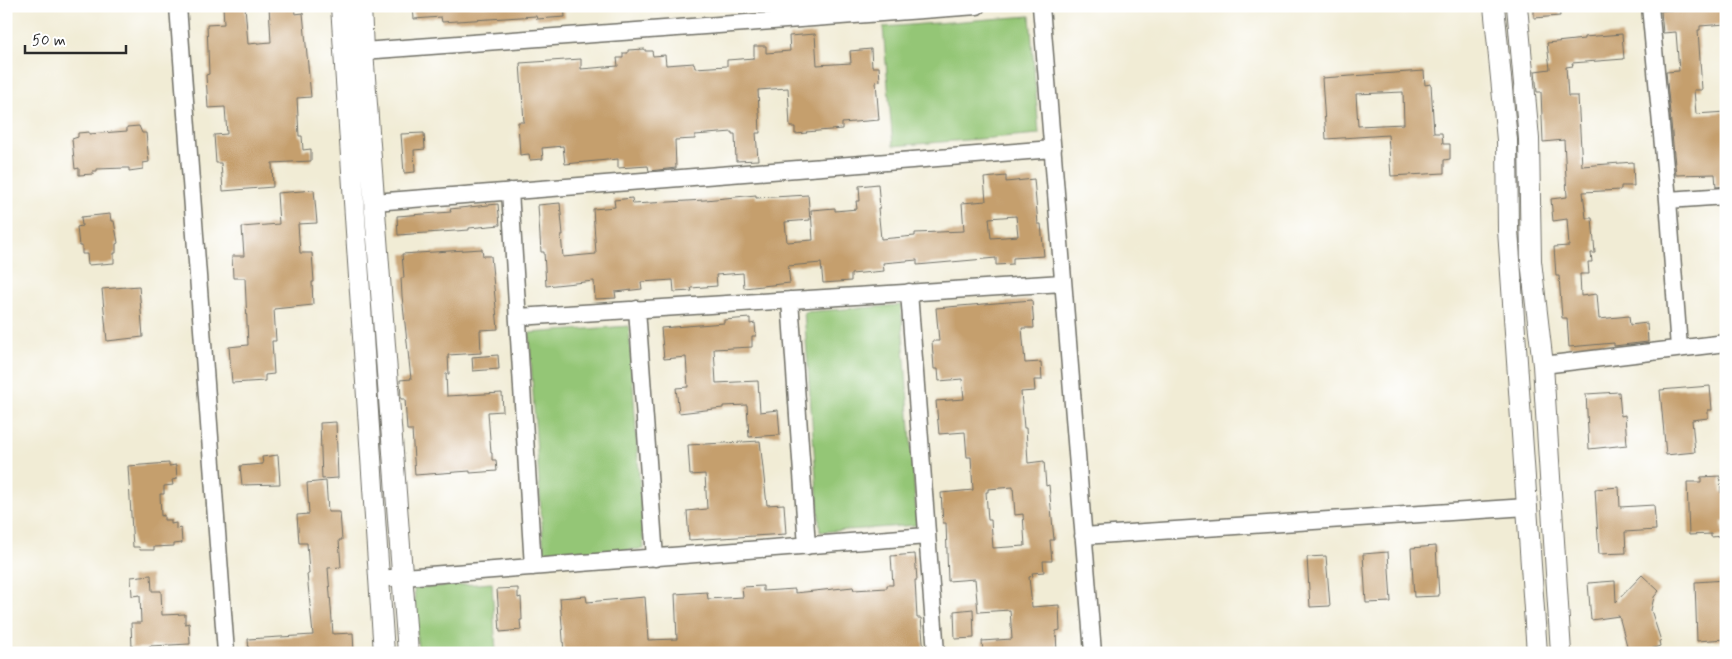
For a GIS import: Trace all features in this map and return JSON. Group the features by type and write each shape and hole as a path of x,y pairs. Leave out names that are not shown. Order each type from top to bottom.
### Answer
{"street":[{"path":"178,6 226,653"},
{"path":"341,6 384,653"},
{"path":"361,6 362,51 408,653"},
{"path":"362,51 977,6"},
{"path":"1042,6 1093,653"},
{"path":"1494,6 1506,140 1508,230 1537,653"},
{"path":"1517,6 1528,139 1531,261 1543,364 1561,653"},
{"path":"1650,6 1668,200 1679,348"},
{"path":"374,202 1053,149"},
{"path":"510,191 534,567"},
{"path":"1668,200 1726,196"},
{"path":"518,317 1063,282"},
{"path":"909,292 936,653"},
{"path":"790,300 807,546"},
{"path":"637,310 655,558"},
{"path":"1543,364 1726,343"},
{"path":"1084,536 1527,507"},
{"path":"378,580 927,536"}],"green space":[{"path":"1030,16 1039,134 893,146 883,27"},
{"path":"901,305 917,525 820,532 804,312"},
{"path":"629,326 644,549 544,556 529,333"},
{"path":"492,583 496,653 418,653 414,588"}],"building":[{"path":"223,6 245,6 248,44 271,42 269,6 294,6 295,14 303,13 311,97 297,98 299,136 302,136 303,150 311,149 311,161 272,163 273,187 223,191 221,163 216,163 214,135 227,134 225,107 208,108 206,75 209,74 207,25 224,24"},
{"path":"413,6 564,6 565,17 537,19 536,16 442,22 441,17 414,19"},
{"path":"1534,6 1559,6 1560,16 1534,18"},
{"path":"1726,6 1726,24 1700,26 1700,30 1698,30 1702,90 1694,90 1696,114 1726,112 1726,186 1716,187 1715,174 1676,175 1666,72 1679,71 1676,32 1663,33 1661,11"},
{"path":"815,34 817,65 851,63 850,51 871,49 872,67 879,67 880,81 876,82 879,120 842,123 842,129 795,134 795,127 790,127 788,88 758,90 760,133 756,133 758,160 736,161 735,134 732,134 732,132 695,135 695,139 675,140 676,168 649,171 648,166 618,168 618,159 565,164 563,146 542,148 543,159 530,160 529,154 520,155 518,122 524,122 520,63 581,59 581,69 618,66 617,58 623,58 623,53 628,53 628,50 645,49 645,51 652,51 653,56 665,55 666,65 694,63 695,68 727,66 727,60 754,58 754,46 766,46 766,53 790,51 789,36"},
{"path":"1622,34 1624,59 1572,63 1573,66 1566,67 1568,96 1578,96 1582,166 1633,162 1634,186 1621,186 1621,190 1583,192 1586,218 1592,218 1595,253 1591,253 1592,262 1588,262 1589,274 1580,274 1581,296 1597,294 1599,319 1629,316 1630,325 1647,323 1648,342 1614,346 1614,343 1569,347 1567,318 1562,318 1559,276 1556,276 1554,247 1569,246 1567,219 1553,221 1551,199 1567,197 1564,140 1543,142 1541,92 1537,92 1535,71 1550,69 1547,43 1584,39 1584,37"},
{"path":"1424,71 1425,85 1431,84 1434,133 1442,133 1443,144 1450,144 1450,159 1444,160 1444,173 1391,176 1388,135 1326,139 1322,78","holes":["1403,92 1404,124 1358,126 1356,94"]},
{"path":"139,126 142,133 146,133 149,162 143,163 143,169 129,171 129,168 97,169 97,171 93,171 93,174 79,175 79,168 75,169 72,139 78,137 78,133 127,131 127,127"},
{"path":"424,133 425,149 414,150 415,172 404,173 401,134"},
{"path":"1006,176 1006,182 1034,179 1038,224 1041,224 1044,256 1013,258 1013,264 996,265 996,258 917,265 917,260 883,263 884,271 851,274 851,281 823,283 821,263 788,266 790,283 744,288 743,273 716,275 717,286 691,288 692,291 674,292 673,280 641,282 642,289 615,292 616,298 595,299 594,281 546,286 544,252 541,252 538,205 560,203 563,257 596,254 593,209 615,207 614,200 632,198 633,204 756,195 756,198 808,195 810,220 785,222 787,242 813,240 811,210 835,208 835,211 857,209 856,201 860,201 859,186 878,184 881,239 915,236 915,233 964,231 962,203 986,201 984,178","holes":["1016,216 1018,236 991,238 989,218"]},
{"path":"314,190 317,223 298,224 300,253 312,253 313,305 274,309 276,341 272,341 274,374 265,375 265,381 232,383 229,347 248,345 245,278 233,278 232,256 244,256 242,227 279,224 277,193"},
{"path":"498,204 500,225 469,228 469,230 398,235 397,216 451,212 450,209"},
{"path":"110,214 111,221 114,221 118,243 116,244 116,253 114,253 114,263 88,265 87,254 82,254 82,246 79,246 77,227 82,226 81,217"},
{"path":"482,249 483,256 491,256 498,329 480,330 481,353 448,355 449,374 446,374 447,396 502,393 503,411 488,412 492,460 496,460 497,471 415,475 412,430 407,430 405,399 401,399 400,380 411,379 402,296 401,278 404,278 402,254"},
{"path":"139,286 143,337 107,341 102,289"},
{"path":"1032,300 1034,328 1022,328 1025,363 1041,362 1042,380 1034,380 1035,391 1021,392 1024,428 1026,428 1028,463 1044,461 1046,486 1049,485 1054,540 1050,540 1052,561 1043,561 1044,572 1032,573 1033,576 1029,577 1032,607 1059,605 1060,630 1056,631 1057,653 983,653 982,641 1012,639 1010,610 978,612 975,579 948,581 946,523 943,523 941,493 973,490 971,457 967,457 965,432 939,434 936,401 964,399 962,379 939,381 938,369 934,369 932,341 939,341 936,308","holes":["1013,487 1015,515 1023,514 1025,546 993,548 991,520 988,520 986,492 988,492 988,489"]},
{"path":"750,318 750,324 755,323 756,336 752,336 752,347 714,349 716,383 758,381 760,412 778,410 780,435 749,437 747,405 723,406 723,408 679,413 676,388 688,387 686,357 664,359 661,328 724,323 724,320"},
{"path":"498,355 499,369 473,371 472,357"},
{"path":"1710,386 1712,410 1708,410 1708,418 1692,420 1695,452 1666,455 1660,390"},
{"path":"1619,392 1621,416 1625,415 1627,445 1589,449 1586,394"},
{"path":"336,422 338,478 322,479 320,423"},
{"path":"760,441 767,505 784,504 786,534 689,540 687,511 707,509 705,474 690,475 688,445"},
{"path":"278,455 280,484 242,485 240,466 263,464 262,457"},
{"path":"169,463 169,466 176,465 177,479 172,480 173,485 164,486 164,494 160,494 161,516 164,515 164,520 171,520 171,524 176,523 176,529 181,528 182,543 174,544 174,546 154,547 154,550 140,550 139,547 133,547 128,466"},
{"path":"1720,476 1721,493 1726,492 1726,522 1722,522 1723,536 1711,537 1711,534 1689,535 1687,482 1701,482 1701,477"},
{"path":"326,481 328,512 340,512 342,540 339,540 341,567 328,568 333,634 353,633 354,653 249,653 248,639 313,635 307,574 309,574 307,543 299,543 297,515 309,514 307,483"},
{"path":"1619,487 1620,507 1654,505 1656,530 1625,532 1626,553 1599,554 1595,489"},
{"path":"1436,546 1439,596 1414,597 1411,548"},
{"path":"1388,552 1391,602 1366,603 1363,554"},
{"path":"915,554 917,618 921,618 924,653 564,653 560,598 586,596 587,602 645,597 648,640 677,639 675,594 707,592 708,599 743,597 742,587 763,586 763,591 795,589 795,593 853,587 854,590 887,588 887,585 893,585 891,556"},
{"path":"1326,556 1330,606 1310,607 1307,557"},
{"path":"151,575 152,591 161,591 162,615 185,614 185,624 189,623 190,644 132,648 131,623 141,623 140,595 132,596 131,577"},
{"path":"1642,575 1659,591 1654,597 1651,610 1661,641 1659,641 1660,646 1638,653 1629,653 1619,616 1591,620 1588,583 1615,581 1616,602"},
{"path":"1726,580 1726,639 1697,641 1695,582"},
{"path":"518,588 518,598 521,597 521,630 500,632 497,589"},
{"path":"973,609 974,638 955,639 954,611"}]}
